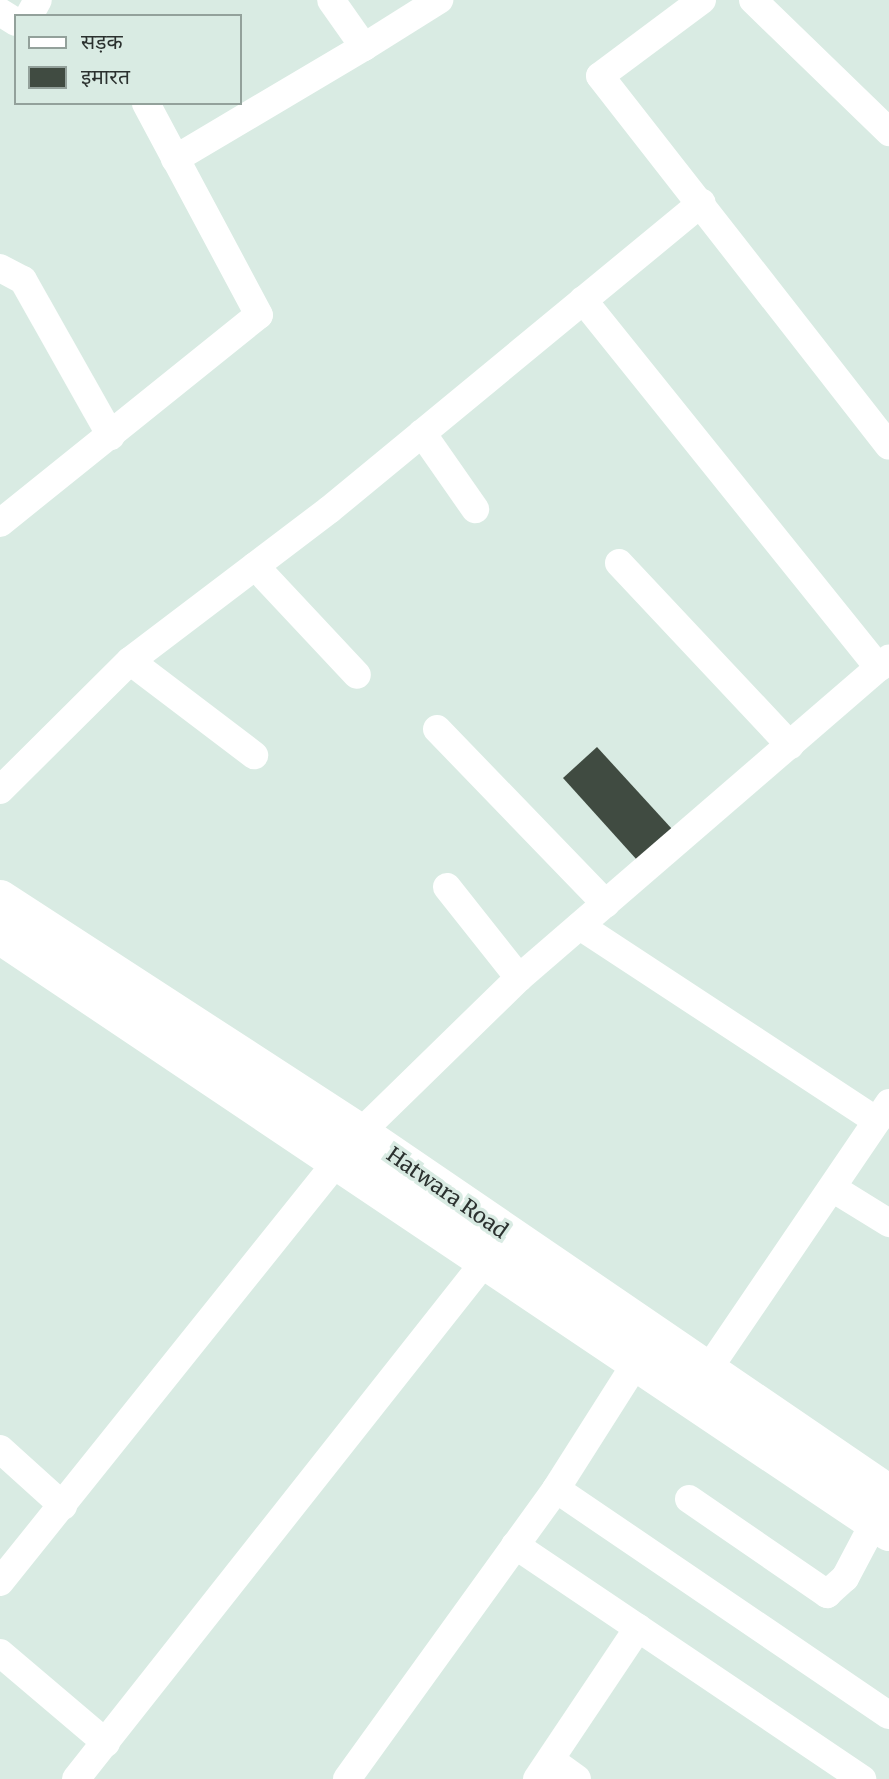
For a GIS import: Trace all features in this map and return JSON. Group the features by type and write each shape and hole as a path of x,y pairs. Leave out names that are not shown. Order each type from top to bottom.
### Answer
{"street":[{"path":"331,0 364,47"},
{"path":"176,159 439,0"},
{"path":"702,0 600,76 702,203 889,446"},
{"path":"753,0 889,132"},
{"path":"0,523 259,314 147,105"},
{"path":"0,790 130,661 422,433 702,203"},
{"path":"0,268 23,280 111,436"},
{"path":"0,1582 64,1506 349,1146 519,978 884,663 583,300"},
{"path":"422,433 475,509"},
{"path":"619,563 790,745"},
{"path":"255,566 356,675"},
{"path":"130,661 254,755"},
{"path":"437,730 606,904"},
{"path":"447,887 519,978"},
{"name":"Hatwara Road","path":"0,899 349,1146 645,1348 706,1371 884,1516"},
{"path":"580,926 883,1112 834,1189 706,1371"},
{"path":"0,935 349,1146 486,1260 645,1348 884,1516 845,1578 827,1594 688,1499"},
{"path":"834,1189 889,1223"},
{"path":"76,1779 486,1260"},
{"path":"347,1779 556,1489 645,1348"},
{"path":"0,1449 64,1506"},
{"path":"556,1489 889,1715"},
{"path":"515,1545 862,1779"},
{"path":"577,1779 544,1769 638,1628"},
{"path":"0,1653 106,1743"}],"building":[{"path":"597,747 672,829 637,860 563,778"}]}
